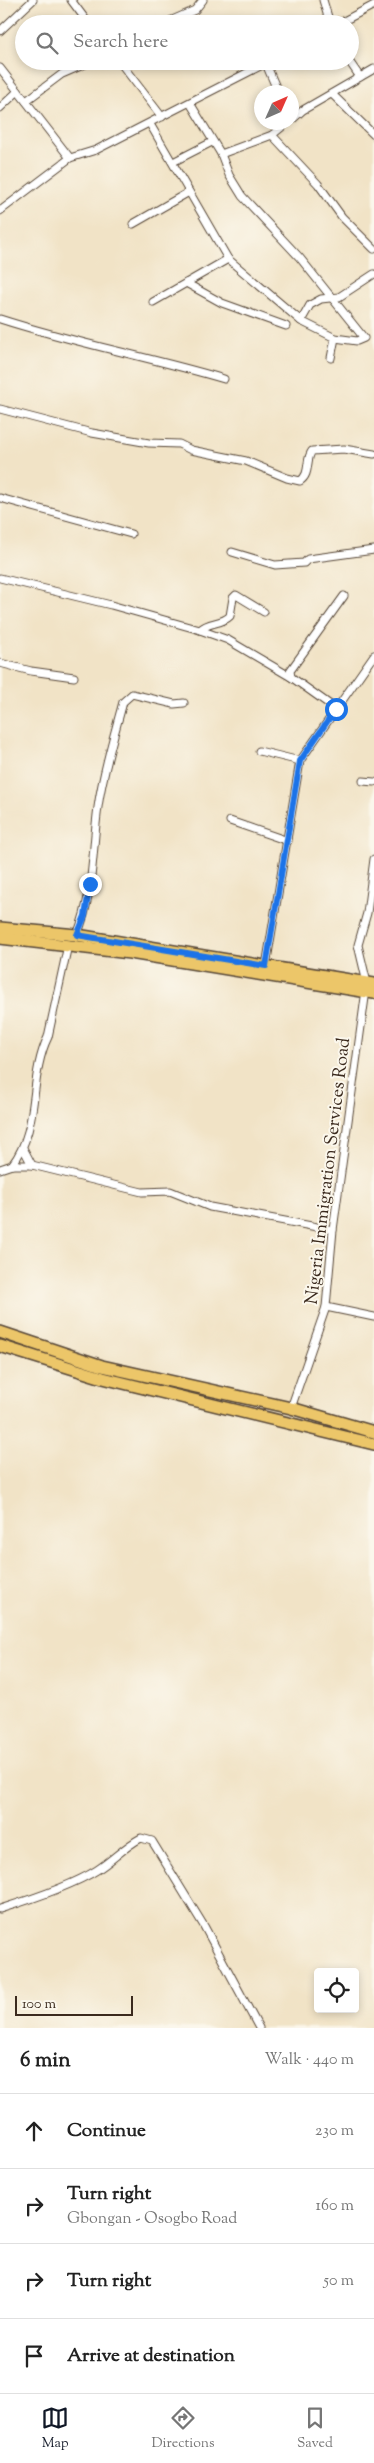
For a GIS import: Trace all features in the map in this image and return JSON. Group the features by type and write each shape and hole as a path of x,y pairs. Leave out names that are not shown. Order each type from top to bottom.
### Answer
{"main road":[{"path":"0,928 77,935 266,966 370,988"},
{"path":"0,938 68,945 370,988"},
{"path":"0,1332 102,1366 291,1408 374,1432"},
{"path":"0,1346 103,1378 374,1444"}],"street":[{"path":"17,15 33,0"},
{"path":"71,0 83,15"},
{"path":"183,15 194,10 203,0"},
{"path":"323,0 327,15"},
{"path":"355,15 374,5"},
{"path":"0,31 15,17"},
{"path":"0,68 70,158"},
{"path":"299,114 374,69"},
{"path":"26,101 62,74 71,70"},
{"path":"126,70 162,117"},
{"path":"0,211 70,158 96,150 253,70"},
{"path":"271,70 276,85"},
{"path":"355,70 360,77"},
{"path":"0,108 18,91"},
{"path":"332,94 374,135"},
{"path":"150,124 228,259 301,321 335,338 359,341 364,338 300,258 242,196 221,154 190,103"},
{"path":"221,154 272,135 278,130"},
{"path":"272,135 318,184 342,217 374,249"},
{"path":"173,162 212,142"},
{"path":"133,224 189,192"},
{"path":"153,302 228,259"},
{"path":"301,321 310,306 332,297 339,297 374,274"},
{"path":"186,283 222,303 286,326"},
{"path":"0,319 43,334 183,367 224,379"},
{"path":"331,358 335,338"},
{"path":"0,409 92,433 149,444 179,444 191,450 239,459 270,469 287,478 300,480 307,474 309,455 312,451 344,448 374,454"},
{"path":"0,498 131,534"},
{"path":"232,552 275,565 304,564 308,559 374,550"},
{"path":"0,578 111,605 200,630 228,640 291,677 336,709"},
{"path":"200,630 207,623 226,620 230,616 233,598 236,595 264,612"},
{"path":"291,677 290,671 344,596"},
{"path":"266,966 300,761 374,655"},
{"path":"0,663 32,671 74,677"},
{"path":"77,935 85,916 98,806 123,702 132,694 174,704 184,702"},
{"path":"259,751 300,761"},
{"path":"364,781 374,782"},
{"path":"230,821 288,841"},
{"path":"370,988 358,945 369,897 374,859"},
{"path":"12,1165 29,1135 41,1050 48,1037 68,945"},
{"name":"Nigeria Immigration Services Road","path":"291,1408 326,1307 332,1230 370,988"},
{"path":"23,1148 32,1165"},
{"path":"0,1169 12,1165 32,1165 142,1192 170,1191 210,1207 332,1230"},
{"path":"326,1307 374,1317"},
{"path":"0,1909 36,1897 97,1870 126,1846 141,1838 152,1841 204,1926 259,2028"}],"route":[{"path":"90,884 85,916 77,935 266,966 300,761 336,709"}]}
